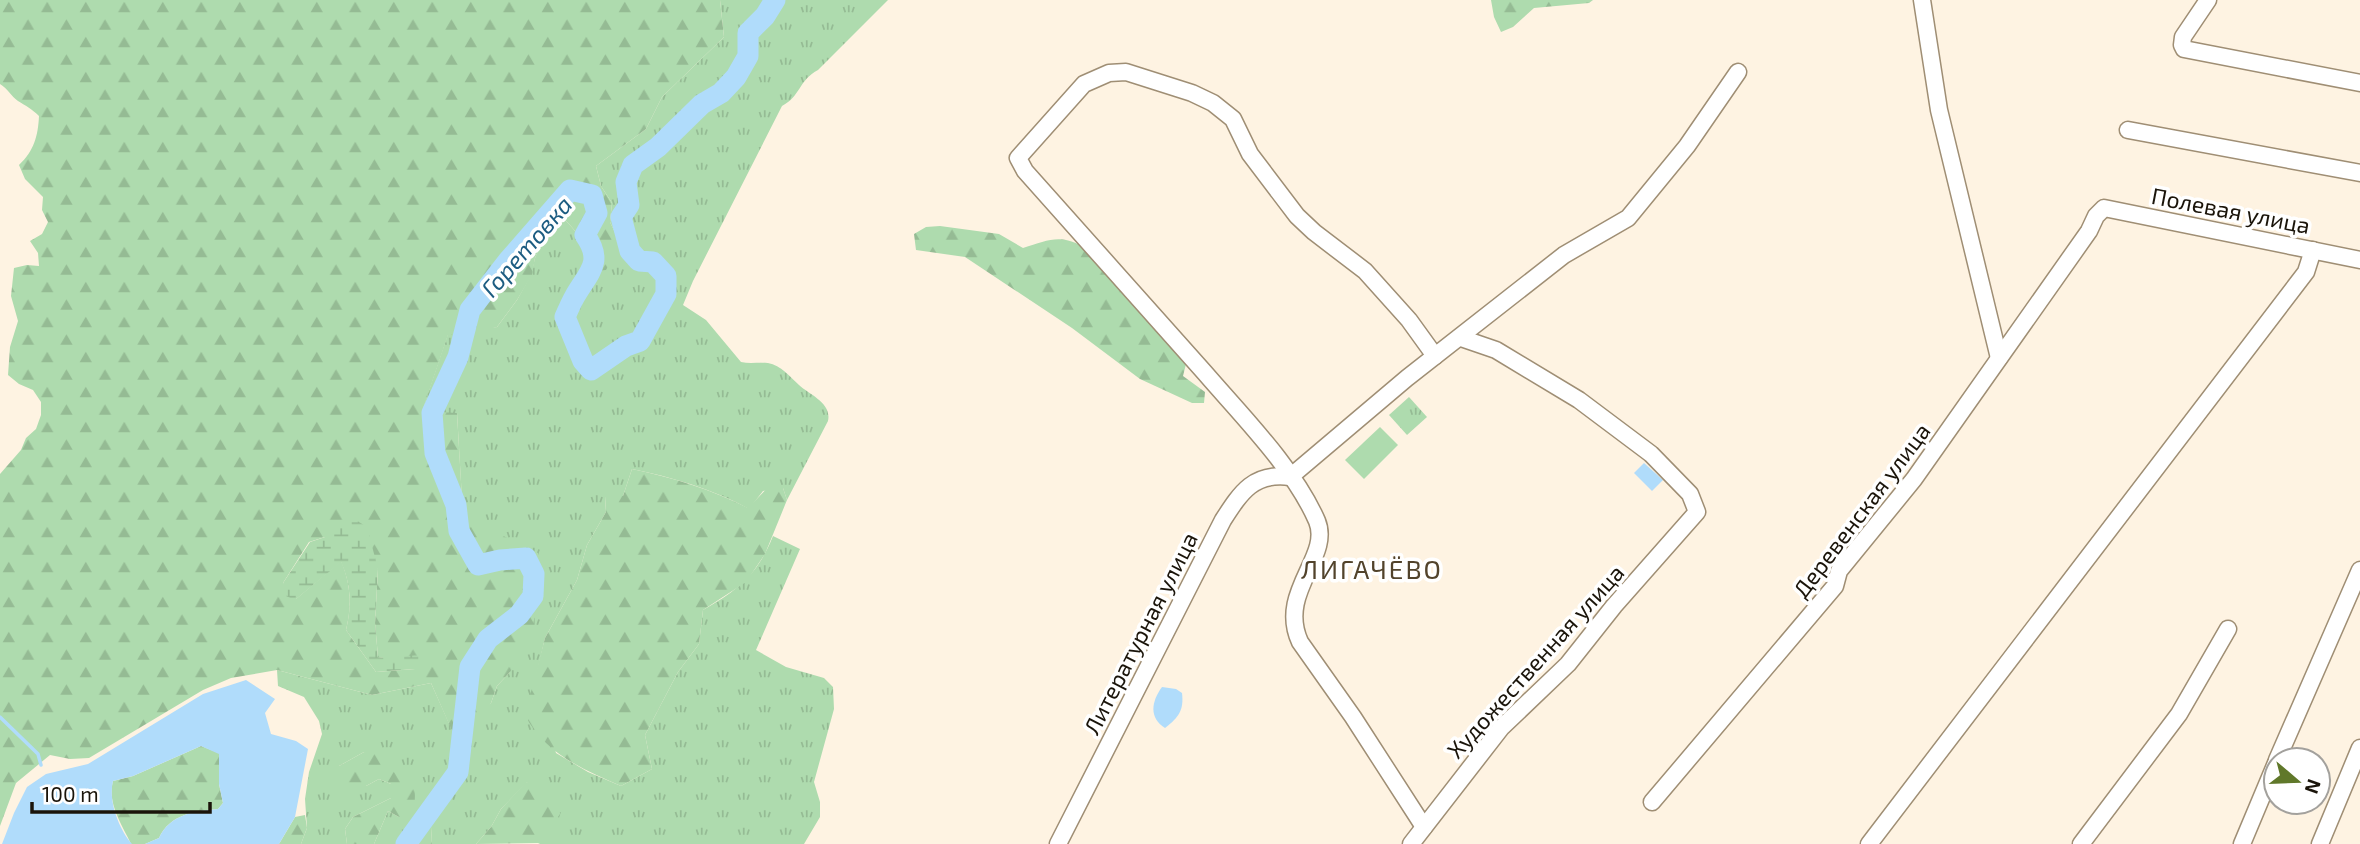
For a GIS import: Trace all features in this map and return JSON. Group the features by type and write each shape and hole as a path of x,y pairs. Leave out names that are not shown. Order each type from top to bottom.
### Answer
{"street":[{"path":"1922,0 1939,110 1998,358"},
{"path":"2208,0 2183,37 2182,46 2189,50 2360,83"},
{"path":"1419,839 1353,717 1293,628 1297,593 1320,537 1316,519 1290,477 1248,422 1025,171 1018,158 1084,84 1109,73 1126,72 1192,93 1226,112 1233,119 1250,153 1297,216 1365,271 1409,320 1435,356"},
{"path":"1290,477 1435,356 1564,255 1628,218 1687,146 1738,72"},
{"path":"2128,130 2360,173"},
{"name":"Полевая улица","path":"2096,216 2104,208 2360,260"},
{"name":"Деревенская улица","path":"1652,802 1835,586 1839,571 1914,479 2089,231 2096,216"},
{"path":"1869,844 2305,272 2313,250"},
{"name":"Художественная улица","path":"1419,839 1495,735 1568,664 1614,606 1696,512 1690,494 1651,453 1579,400 1496,350 1461,338"},
{"name":"Литературная улица","path":"1058,844 1228,512 1250,485 1259,479 1269,475 1290,477"},
{"path":"2284,746 2360,570"},
{"path":"2081,844 2179,714 2228,629"},
{"path":"2320,844 2358,756"},
{"path":"2242,844 2262,797"}],"green space":[{"path":"0,0 720,0 724,37 662,97 646,129 596,166 601,186 612,203 610,222 618,239 617,251 606,270 594,271 583,243 565,220 551,224 535,258 532,275 497,327 448,335 423,409 425,422 440,412 457,413 463,516 538,553 538,600 531,635 510,672 497,686 491,703 474,731 456,740 431,683 372,695 277,670 231,678 203,690 89,758 70,759 50,755 16,783 0,826 0,474 21,450 26,438 36,429 41,415 41,402 33,390 8,375 10,347 18,321 11,296 14,268 39,266 38,253 30,241 42,234 48,222 42,210 43,197 25,179 19,165 34,143 39,116 0,84","holes":["325,537 378,569 375,623 378,657 402,658 415,669 376,672 346,630 350,595 341,561 296,599 283,583 309,542"]},
{"path":"720,0 888,0 811,74 793,98 782,106 683,305 706,320 741,362 768,363 785,372 823,404 827,409 828,421 787,500 783,488 763,491 749,509 692,484 632,469 623,496 605,497 606,512 587,545 577,580 545,638 536,676 556,753 588,772 621,786 652,769 645,735 678,672 699,644 703,610 746,580 761,561 773,536 800,549 756,650 786,667 824,678 833,687 834,709 814,782 820,802 820,817 804,844 538,844 540,843 527,782 501,809 491,827 476,844 432,844 431,827 414,825 401,844 374,844 388,811 399,817 398,792 391,771 364,752 339,766 366,786 379,779 391,784 391,798 353,817 345,829 347,844 301,844 307,828 305,799 309,772 322,734 319,721 304,697 278,686 277,670 372,695 431,683 456,739 491,703 497,686 510,672 463,517 457,413 425,422 423,408 448,334 497,327 531,275 535,258 550,224 565,220 571,226 583,243 594,271 618,239 610,222 612,203 601,186 596,166 646,129 662,97 724,37"},
{"path":"1491,0 1593,0 1589,3 1534,8 1513,27 1501,32 1494,17"},
{"path":"940,226 999,234 1023,248 1062,240 1087,249 1186,364 1183,376 1205,392 1204,403 1192,403 1140,379 1072,328 965,257 916,250 914,234 926,227"},
{"path":"1409,397 1427,417 1407,435 1389,415"},
{"path":"1380,427 1398,445 1364,479 1345,460"},
{"path":"632,469 692,485 748,508 774,481 783,488 787,500 765,554 746,582 703,610 699,644 678,672 645,735 652,769 621,786 566,759 543,740 525,715 545,638 577,580 587,545 606,512 605,496 623,496"},
{"path":"351,517 367,527 378,569 375,623 378,657 422,656 429,658 427,664 415,669 376,672 346,630 350,595 341,562 295,600 286,596 283,583 310,542 325,537"},
{"path":"201,746 219,753 219,784 223,803 218,809 192,813 176,819 159,838 145,844 131,844 113,805 113,781 133,776"},
{"path":"364,752 378,753 396,774 409,774 415,802 413,812 399,817 388,811 374,844 347,844 345,829 353,817 391,798 391,784 379,779 366,786 349,789 337,781 339,766"},
{"path":"526,782 544,787 559,796 560,814 540,843 476,844 491,827 501,809"},
{"path":"305,815 307,828 301,844 279,844 295,817"},
{"path":"414,825 431,826 432,844 401,844"}],"water":[{"path":"1644,463 1663,480 1652,491 1634,473"},
{"path":"246,680 275,699 265,713 271,734 296,741 308,749 295,817 279,844 145,844 159,838 176,819 192,813 218,809 223,803 219,784 219,754 201,746 133,776 113,781 112,797 116,814 132,844 2,844 27,787 46,774 88,764 203,694"},
{"path":"1162,687 1176,689 1182,693 1179,713 1165,728 1156,719 1153,709"}],"waterway":[{"name":"Горетовка","path":"406,844 458,772 470,667 488,639 519,615 533,596 534,574 526,558 478,565 459,531 456,505 435,453 432,413 458,357 470,310 508,261 570,190 592,195 597,213 585,235 593,253 592,267 565,317 583,361 591,370 626,346 640,341 666,294 666,276 653,262 639,261 630,251 621,217 629,205 626,182 633,165 658,147 702,104 721,93 736,77 748,56 748,33 765,16 775,0"},
{"path":"0,717 38,754 41,765"}],"district":[{"name":"ЛИГАЧЁВО","path":"1372,568"}]}
